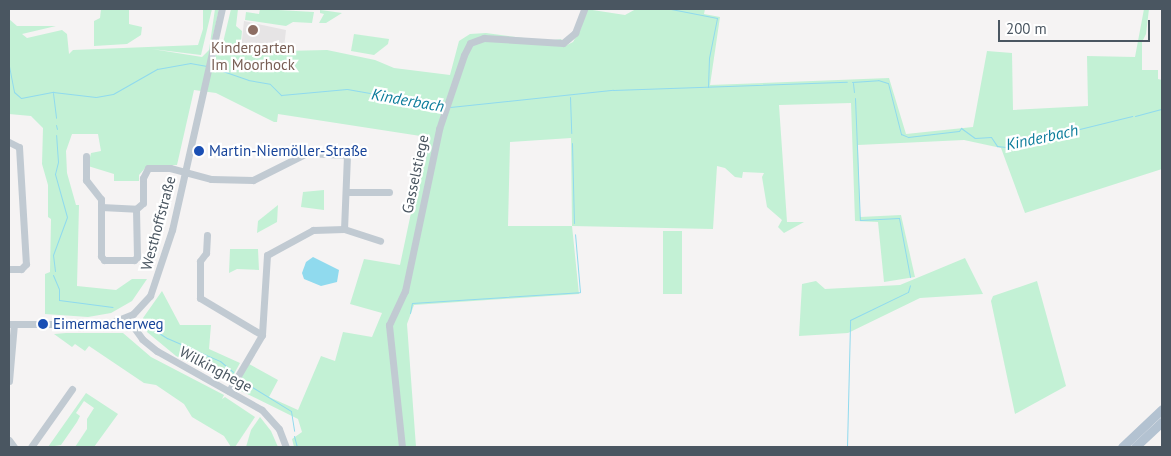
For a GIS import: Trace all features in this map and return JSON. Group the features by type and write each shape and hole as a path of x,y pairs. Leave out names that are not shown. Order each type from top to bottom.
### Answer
{"main road":[{"path":"1122,447 1161,417"},
{"path":"1135,447 1161,417"}],"street":[{"name":"Westhoffstraße","path":"11,324 102,324 127,318 144,304 156,284 186,172 222,9"},
{"name":"Gasselstiege","path":"402,447 389,325 405,291 446,110 470,43 484,38 563,43 575,33 584,9"},
{"path":"9,142 19,147 26,264 21,269 9,269"},
{"path":"101,207 136,209 143,203 145,170 170,168 211,180 257,180 307,153 344,153 347,158 344,229"},
{"path":"86,156 86,180 101,199 101,256 104,260 136,258 136,209"},
{"path":"346,192 389,192"},
{"path":"229,391 262,335 267,256 312,230 344,229 380,241"},
{"path":"206,235 206,253 200,261 199,296 262,335"},
{"name":"Wilkinghege","path":"127,318 151,347 229,391 271,418 286,447"},
{"path":"9,381 11,324"},
{"path":"31,447 72,389"},
{"path":"64,390 66,397"},
{"path":"9,440 14,447"}],"shaded area":[{"path":"244,21 286,30 284,48 241,49"}],"green space":[{"path":"101,9 129,10 129,24 142,27 141,35 127,44 94,46 94,21 100,18"},
{"path":"203,9 212,9 201,55 152,49 202,57 209,50 215,9 219,9 210,50 221,51 231,9 238,9 236,26 242,31 240,52 327,50 375,60 394,68 450,75 459,41 470,34 486,33 547,41 561,39 565,46 573,42 581,28 586,9 625,15 636,9 705,9 704,14 720,17 710,85 889,78 906,134 973,127 987,51 1012,53 1013,110 1088,106 1087,56 1135,57 1144,9 1149,9 1146,34 1142,42 1142,70 1158,70 1158,79 1162,80 1162,169 1025,213 1001,148 964,140 858,145 860,217 901,215 915,277 884,282 878,222 855,221 851,103 779,105 787,222 804,222 784,233 778,227 782,220 767,207 762,177 764,173 743,172 742,178 735,177 725,168 717,166 713,229 572,226 579,294 414,305 407,324 416,447 294,447 292,439 302,432 298,419 239,390 237,384 249,364 278,380 269,397 298,410 321,356 335,361 343,332 372,337 382,313 350,304 364,259 400,265 427,137 278,114 277,122 274,122 216,93 194,90 177,165 147,166 139,175 139,181 114,181 114,174 88,166 91,153 101,151 98,134 72,134 66,151 67,173 76,205 79,205 77,286 116,290 132,279 147,279 132,301 111,313 88,317 45,314 45,274 50,272 51,219 48,217 48,185 42,164 43,128 31,116 9,114 9,19 17,26 56,26 22,34 27,38 62,30 67,34 69,54 73,50 198,45 203,29","holes":["571,138 572,226 508,226 510,142"]},
{"path":"260,9 314,12 312,23 293,22 286,26 245,20 246,12 259,14"},
{"path":"320,10 342,13 326,23 319,23 324,14 320,13"},
{"path":"354,34 389,39 388,44 374,55 351,51"},
{"path":"324,190 324,210 301,207 303,192"},
{"path":"278,205 277,222 257,233 258,221"},
{"path":"663,231 682,231 682,294 663,294"},
{"path":"230,249 258,249 259,270 237,269 229,273"},
{"path":"965,258 983,294 920,298 848,333 799,336 802,284 816,281 825,289 900,285"},
{"path":"1037,281 1066,386 1015,414 991,301 993,296"},
{"path":"162,291 180,325 211,325 209,349 240,363 229,383 176,356 147,332 143,318"},
{"path":"123,333 151,357 224,395 222,399 225,397 255,417 235,447 231,447 224,436 192,417 184,404 156,385 144,383 89,346 85,351 75,344 72,347 54,334"},
{"path":"86,393 118,414 94,447 75,447 87,429 87,419 94,408 84,401 76,413 80,416 77,422 61,445 48,447"},
{"path":"260,417 271,431 278,447 246,447 251,430"}],"water":[{"path":"313,257 339,270 337,282 321,286 304,279 302,273 306,262"}],"waterway":[{"path":"671,9 717,18 709,58 708,87"},
{"name":"Kinderbach","path":"9,66 14,92 21,98 53,92 96,97 113,94 157,69 190,63 207,66"},
{"name":"Kinderbach","path":"211,67 248,80 270,84 281,95 347,89 443,106"},
{"name":"Kinderbach","path":"852,82 878,80 888,83 901,134 908,137 959,131 961,128 975,138 991,137 997,146 1006,147 1132,116"},
{"name":"Kinderbach","path":"450,107 613,90 847,82"},
{"path":"853,83 854,92"},
{"path":"53,93 56,118"},
{"path":"570,97 571,133"},
{"path":"855,98 860,220 899,218 910,277"},
{"name":"Kinderbach","path":"1135,116 1162,109"},
{"path":"56,125 57,129"},
{"path":"55,271 53,255 67,217 55,174 58,162 56,135"},
{"path":"572,143 574,223"},
{"path":"410,313 412,303 580,292 575,234"},
{"path":"53,275 59,289 59,300 113,307"},
{"path":"847,447 850,320 908,292 910,285"},
{"path":"146,325 167,338 220,361 233,372"},
{"path":"244,382 291,411 294,431"},
{"path":"294,436 297,447"}],"place":[{"name":"Kindergarten Im Moorhock","path":"253,30"},
{"name":"Martin-Niemöller-Straße","path":"199,151"},
{"name":"Eimermacherweg","path":"43,324"}]}
